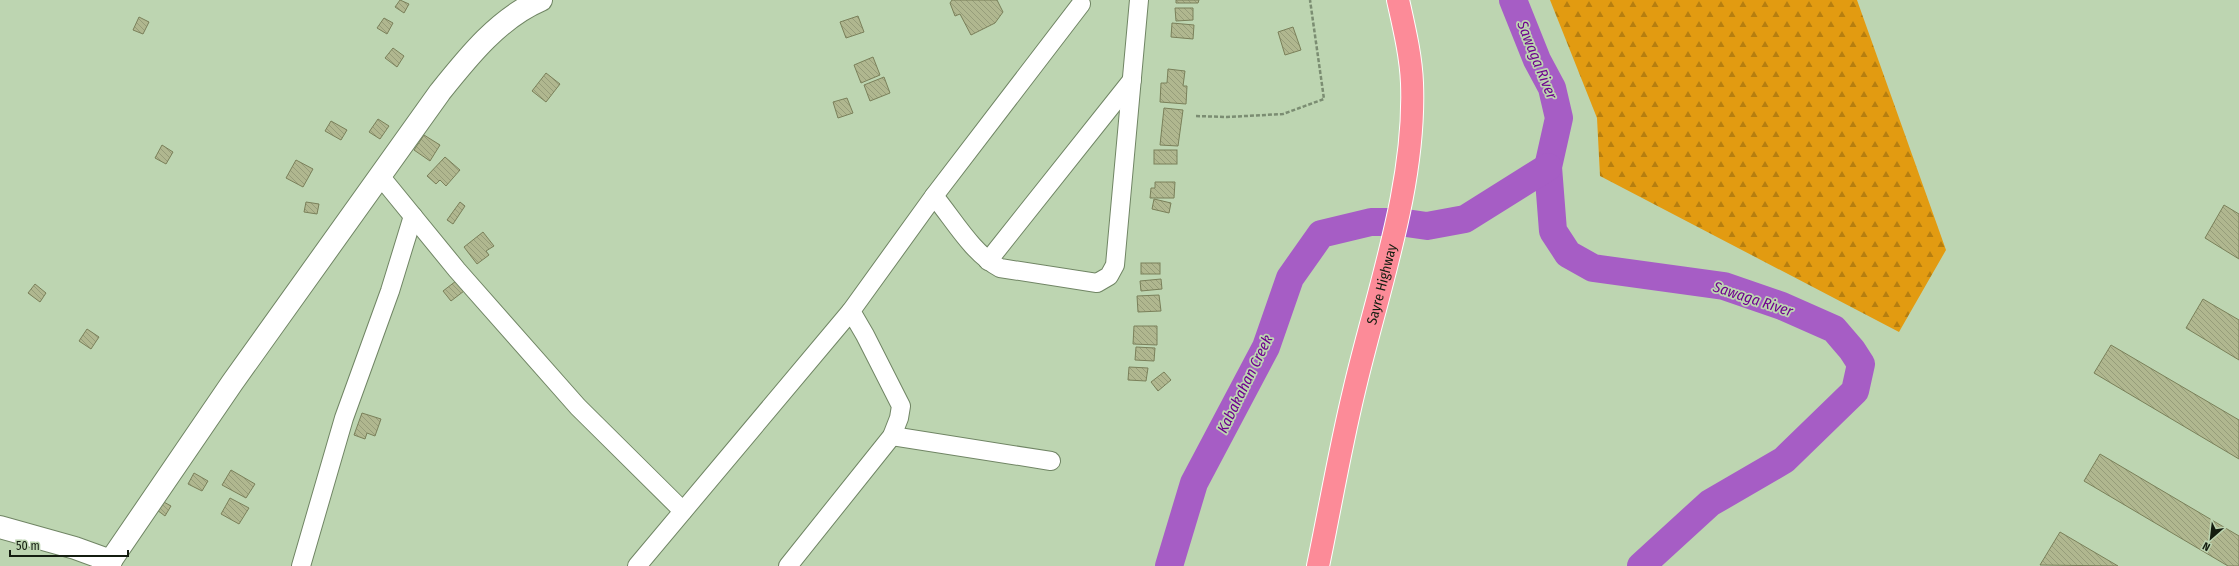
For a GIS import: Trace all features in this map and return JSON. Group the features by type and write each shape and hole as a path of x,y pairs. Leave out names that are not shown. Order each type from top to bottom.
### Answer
{"highway":[{"name":"Sayre Highway","path":"1318,566 1354,392 1386,267 1404,184 1412,119 1412,82 1398,0"}],"street":[{"path":"0,527 75,548 109,564 232,383 381,177 440,92 466,60 497,29 532,4 541,0"},
{"path":"934,196 979,253 988,261 1000,268 1078,282 1097,283 1109,276 1115,265 1139,0"},
{"path":"637,566 851,311 934,196 1081,1"},
{"path":"988,261 1132,80"},
{"path":"381,177 578,408 683,511"},
{"path":"301,566 344,418 390,291 413,216"},
{"path":"788,566 892,436 899,418 900,406 865,335 851,311"},
{"path":"892,436 1051,461"}],"path":[{"path":"1196,116 1227,117 1283,114 1324,99 1310,0"}],"green space":[{"path":"1550,0 1857,0 1946,250 1899,332 1600,176 1597,118"}],"building":[{"path":"400,0 409,4 404,13 395,7"},
{"path":"952,0 997,0 1003,12 995,23 971,35 960,14 955,16 950,3"},
{"path":"1176,0 1199,0 1198,3 1176,3"},
{"path":"1175,8 1193,8 1193,20 1176,21"},
{"path":"858,16 864,32 846,38 840,22"},
{"path":"139,17 149,22 143,34 133,30"},
{"path":"384,18 393,23 387,34 377,28"},
{"path":"1172,23 1194,25 1193,39 1171,37"},
{"path":"1293,27 1301,50 1285,55 1278,32"},
{"path":"393,48 404,56 397,67 385,58"},
{"path":"873,57 880,75 861,83 854,65"},
{"path":"1168,69 1185,71 1183,86 1187,86 1186,104 1160,102 1161,83 1167,83"},
{"path":"546,73 560,84 546,102 532,91"},
{"path":"884,77 890,93 870,101 864,85"},
{"path":"847,98 853,113 838,118 833,102"},
{"path":"1164,108 1183,110 1178,146 1160,145"},
{"path":"378,119 389,126 380,139 369,132"},
{"path":"331,121 347,130 341,140 325,131"},
{"path":"424,135 440,145 430,161 414,150"},
{"path":"162,145 173,152 166,164 155,158"},
{"path":"1154,150 1177,150 1177,164 1154,164"},
{"path":"445,157 460,170 446,186 440,180 436,184 427,176"},
{"path":"296,160 313,169 303,187 286,178"},
{"path":"1155,182 1175,182 1174,198 1150,198 1151,188 1155,188"},
{"path":"1154,199 1171,203 1169,213 1152,209"},
{"path":"306,202 319,204 317,214 304,212"},
{"path":"460,202 465,206 453,224 447,220"},
{"path":"2224,205 2239,214 2239,259 2205,238"},
{"path":"483,232 494,246 486,251 489,255 477,264 464,247"},
{"path":"1141,263 1160,263 1160,274 1141,274"},
{"path":"1161,279 1162,289 1141,291 1140,281"},
{"path":"456,281 464,291 451,301 443,291"},
{"path":"35,284 46,293 40,302 28,293"},
{"path":"1159,295 1161,311 1138,312 1137,296"},
{"path":"2203,299 2239,320 2239,360 2186,328"},
{"path":"1134,326 1157,326 1157,345 1133,344"},
{"path":"87,329 99,337 91,349 79,341"},
{"path":"2111,345 2239,420 2239,459 2094,373"},
{"path":"1136,347 1155,348 1154,361 1135,360"},
{"path":"1129,367 1148,368 1146,381 1128,380"},
{"path":"1164,372 1171,380 1158,391 1151,382"},
{"path":"362,413 381,419 375,436 367,433 365,439 354,435"},
{"path":"2100,454 2239,536 2239,566 2228,566 2084,481"},
{"path":"231,470 255,484 246,498 222,485"},
{"path":"194,473 208,481 202,491 188,484"},
{"path":"230,498 249,508 239,524 221,514"},
{"path":"162,501 171,506 165,516 157,510"},
{"path":"2060,532 2118,566 2040,565"}],"waterway":[{"name":"Sawaga River","path":"1513,0 1537,60 1552,88 1559,118 1548,167 1553,231 1568,254 1593,268 1724,286 1782,306 1834,329 1852,350 1861,364 1855,391 1784,460 1710,503 1641,566"},
{"name":"Kabakahan Creek","path":"1169,566 1194,483 1266,347 1290,278 1321,234 1371,222 1399,222 1427,226 1465,219 1548,167"}]}
